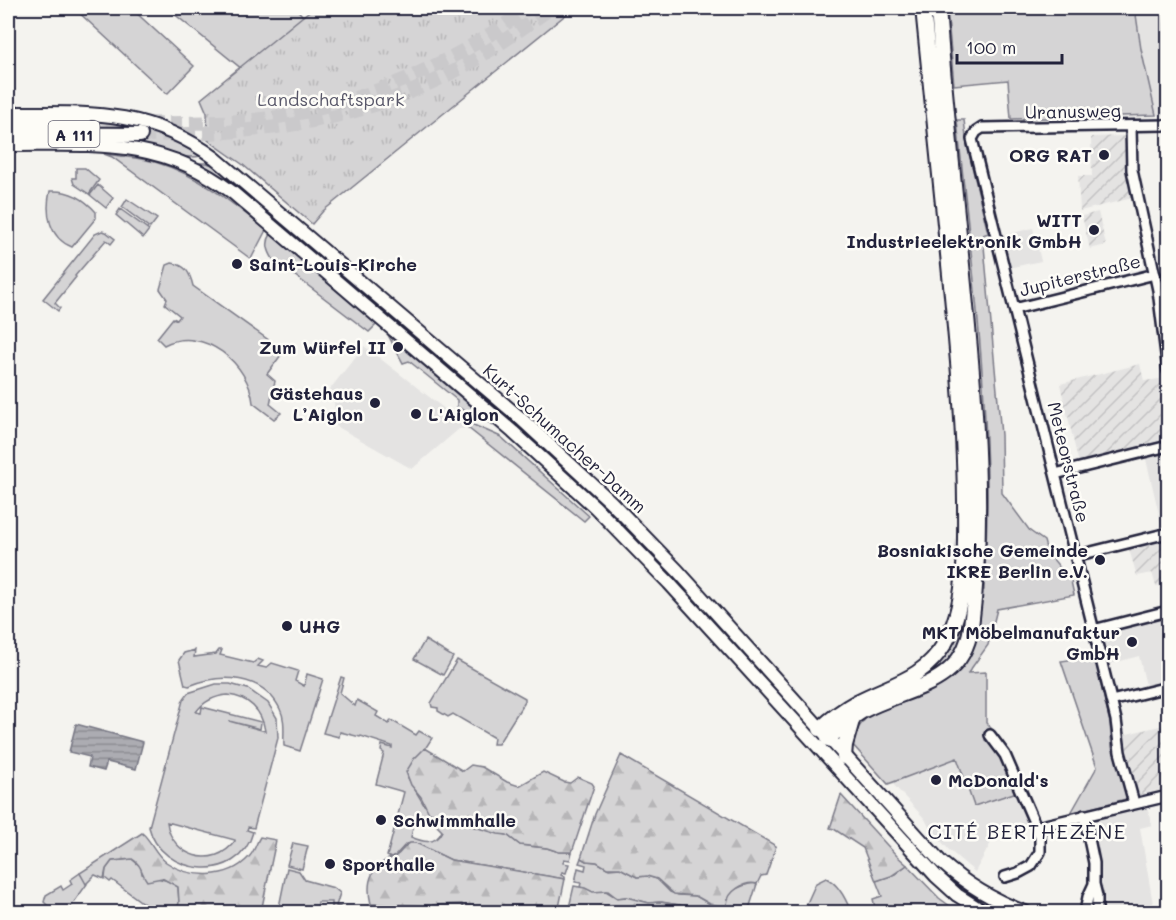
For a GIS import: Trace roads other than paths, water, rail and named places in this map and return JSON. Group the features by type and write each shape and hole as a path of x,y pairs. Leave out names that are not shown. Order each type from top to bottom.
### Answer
{"highway":[{"path":"824,734 856,703 909,679 930,662 951,632 964,570 964,476 957,341 923,8"},
{"path":"824,734 865,709 924,687 945,674 954,665 970,637 978,523 977,437 974,381 938,8"},
{"name":"A 111","path":"8,123 85,124"},
{"name":"A 111","path":"8,134 140,135"},
{"path":"844,757 845,744 853,717"}],"main road":[{"name":"Kurt-Schumacher-Damm","path":"8,112 95,113 122,116 160,127 199,147 231,172 518,416 611,502 678,572 844,757 950,869 986,895 1025,912"},
{"name":"Kurt-Schumacher-Damm","path":"8,145 127,147 160,154 206,174 240,199 513,432 600,513 669,583 936,876 957,895 984,912"},
{"path":"600,513 611,502"},
{"path":"814,744 824,734"}],"street":[{"name":"Uranusweg","path":"978,130 1167,125"},
{"path":"1131,126 1132,170 1155,274 1168,371"},
{"name":"Meteorstraße","path":"978,130 972,139 1116,720 1119,752 1134,803"},
{"name":"Jupiterstraße","path":"1014,309 1155,274"},
{"path":"1055,474 1168,446"},
{"path":"1075,556 1168,533"},
{"path":"1093,630 1168,611"},
{"path":"1111,701 1168,687"},
{"path":"990,735 1005,755 1037,827 1041,843 1040,852 1034,863 1018,873 1005,877"},
{"path":"1037,827 1168,796"},
{"path":"1084,815 1094,863 1097,912"},
{"path":"1085,912 1094,884"}],"tunnel":[{"path":"85,124 241,121 278,117 316,109 392,85 429,69 497,30 527,8"},
{"path":"140,135 259,129 297,124 372,106 461,68 551,8"}],"place":[{"name":"ORG RAT","path":"1104,155"},
{"name":"WITT Industrieelektronik GmbH","path":"1094,230"},
{"name":"Saint-Louis-Kirche","path":"237,264"},
{"name":"Zum Würfel II","path":"398,347"},
{"name":"Gästehaus L’Aiglon","path":"375,403"},
{"name":"L'Aiglon","path":"416,414"},
{"name":"Bosniakische Gemeinde IKRE Berlin e.V.","path":"1100,560"},
{"name":"UHG","path":"287,626"},
{"name":"MKT Möbelmanufaktur GmbH","path":"1132,642"},
{"name":"McDonald's","path":"936,780"},
{"name":"Schwimmhalle","path":"381,820"},
{"name":"Sporthalle","path":"330,864"}],"district":[{"name":"CITÉ BERTHEZÈNE","path":"1027,831"}],"park label":[{"name":"Landschaftspark","path":"331,99"}]}
